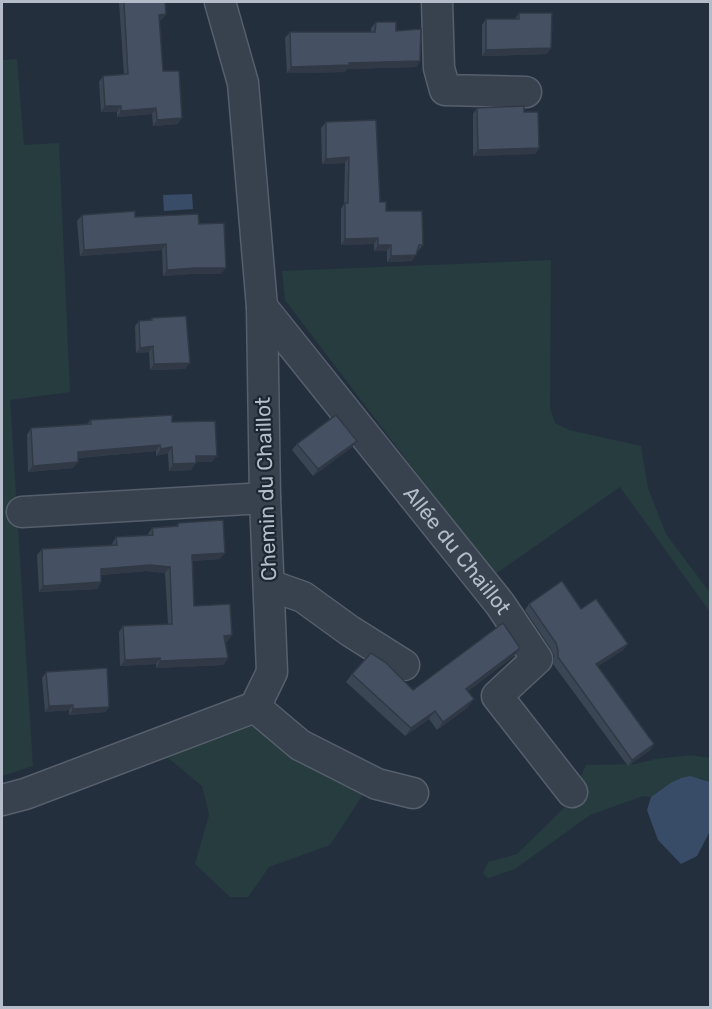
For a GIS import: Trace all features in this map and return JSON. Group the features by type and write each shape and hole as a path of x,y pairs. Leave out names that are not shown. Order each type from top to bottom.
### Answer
{"street":[{"name":"Chemin du Chaillot","path":"220,2 243,83 262,307 265,498 272,672 255,707"},
{"path":"437,2 439,69 445,90 526,92"},
{"name":"Allée du Chaillot","path":"262,307 500,604 537,659 497,696 572,792"},
{"path":"22,512 265,498"},
{"path":"268,585 303,597 350,631 404,665"},
{"path":"2,800 25,794 255,707 300,745 377,784 413,793"}],"green space":[{"path":"17,59 24,145 59,143 70,392 10,400 33,766 2,776 2,60"},
{"path":"551,260 550,407 555,423 569,430 641,446 648,488 666,534 710,593 710,612 620,487 494,575 285,300 282,271"},
{"path":"250,725 364,793 330,845 269,867 248,897 230,897 195,864 209,815 202,786 167,757"},
{"path":"691,755 710,758 710,782 698,778 681,778 651,797 643,796 590,815 515,869 488,878 483,873 488,862 517,854 568,804 586,765 635,764"}],"water":[{"path":"192,194 193,209 164,211 163,195"},
{"path":"690,776 710,782 710,831 697,856 681,864 658,840 647,810 651,797 672,782"}],"building":[{"path":"124,2 165,2 166,14 159,15 163,71 179,71 182,118 157,120 156,108 121,111 121,106 105,106 103,76 128,74"},
{"path":"519,13 552,13 551,48 486,50 486,19 519,19"},
{"path":"376,22 396,22 396,31 421,29 420,61 291,67 290,32 375,32"},
{"path":"524,106 524,112 538,112 539,148 478,150 477,108"},
{"path":"376,120 380,202 386,202 386,211 422,211 423,245 419,245 416,255 391,256 391,245 378,245 378,238 345,239 349,157 326,159 326,122"},
{"path":"135,211 135,217 198,214 199,224 224,223 226,268 167,270 166,244 84,250 82,215"},
{"path":"186,316 190,363 154,364 153,346 140,348 139,321"},
{"path":"172,415 172,422 215,421 217,456 196,456 196,463 173,464 172,447 161,449 160,445 78,452 78,462 33,466 31,428 91,424 90,420"},
{"path":"336,415 357,441 318,469 297,444"},
{"path":"223,520 225,553 192,555 194,606 230,604 232,635 224,636 228,658 125,660 123,626 172,624 170,567 150,565 101,569 101,582 43,586 42,549 117,545 116,537 153,535 152,528 178,526 178,523"},
{"path":"562,581 581,609 596,599 628,644 596,664 654,744 632,760 558,657 556,643 529,604"},
{"path":"503,623 520,648 466,689 474,699 443,722 435,711 411,728 352,674 371,653 385,662 413,690"},
{"path":"107,668 109,707 73,709 73,705 49,706 46,672"}]}
